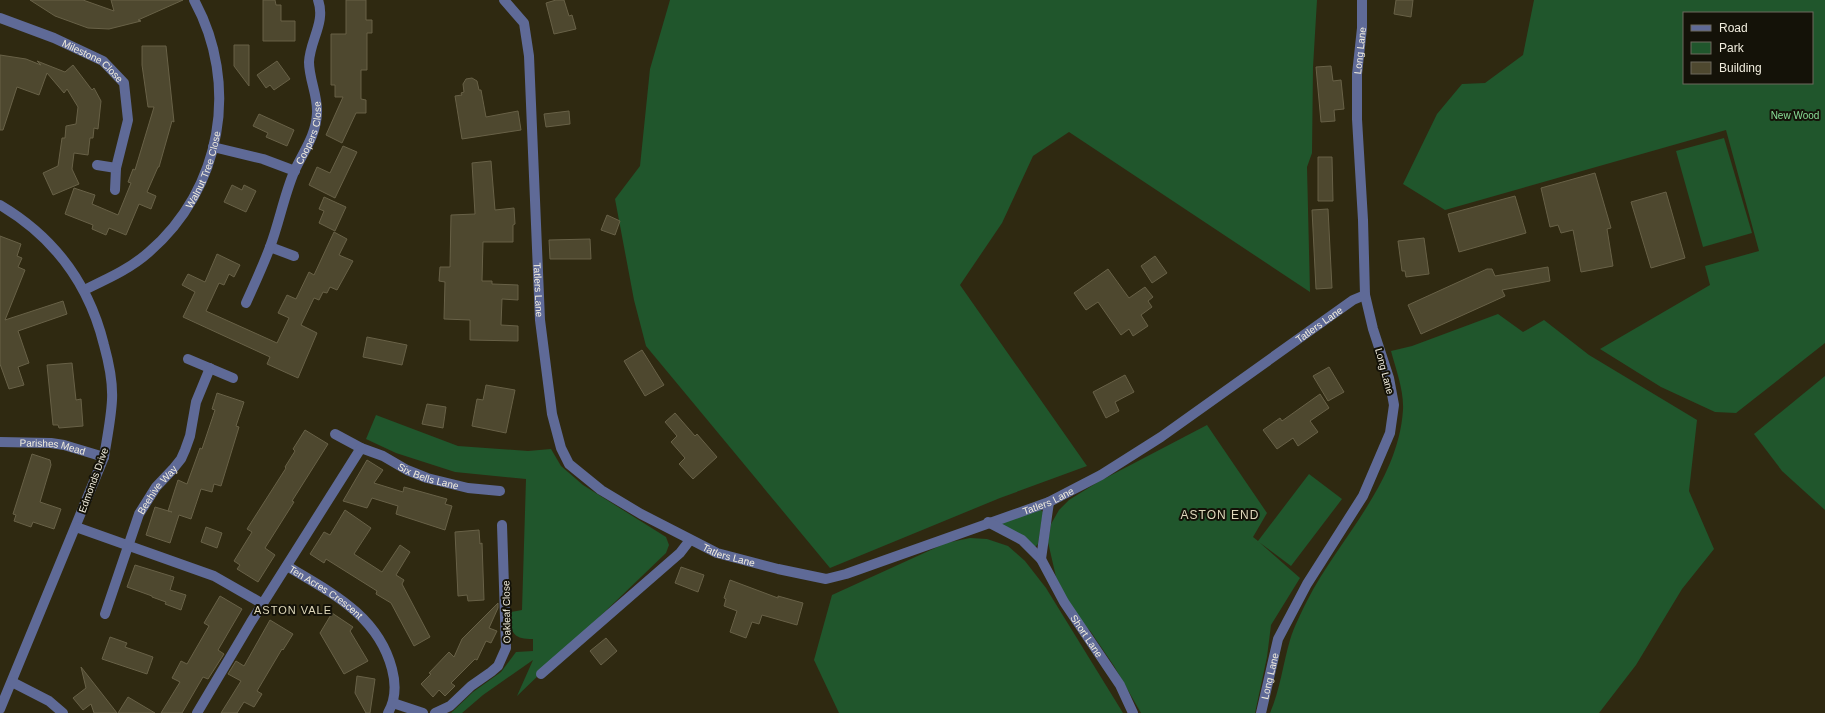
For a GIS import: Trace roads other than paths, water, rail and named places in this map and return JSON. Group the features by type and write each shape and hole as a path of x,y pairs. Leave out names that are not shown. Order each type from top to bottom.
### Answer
{"street":[{"name":"Walnut Tree Close","path":"84,290 122,272 150,252 176,224 193,202 201,186 214,147 219,112 220,76 211,38 194,0"},
{"name":"Coopers Close","path":"246,303 270,247 294,171 310,142 317,112 309,62 320,22 320,8 318,0"},
{"name":"Tatlers Lane","path":"504,0 524,22 529,56 540,320 552,414 561,448 569,464 591,483 641,514 717,553 778,569 826,579 846,574 988,522 1049,502 1101,475 1161,437 1354,300 1365,295"},
{"name":"Long Lane","path":"1261,713 1278,639 1307,584 1363,496 1390,433 1394,405 1389,378 1373,329 1365,295 1363,220 1357,112 1357,74 1362,28 1362,0"},
{"name":"Milestone Close","path":"0,18 54,38 103,61 124,83 128,120 116,168 115,190"},
{"name":"Coopers Close","path":"214,147 263,159 294,171"},
{"path":"97,165 116,168"},
{"name":"Edmonds Drive","path":"0,205 41,234 64,260 84,290 98,320 111,379 112,399 110,428 104,457 0,709"},
{"path":"270,247 294,256"},
{"path":"188,359 233,378"},
{"name":"Beehive Way","path":"105,614 139,514 146,500 156,487 181,460 190,436 196,402 210,368"},
{"name":"Six Bells Lane","path":"335,434 361,448 383,456 407,470 427,478 462,487 500,491"},
{"name":"Parishes Mead","path":"0,442 51,442 104,457"},
{"path":"286,566 361,448"},
{"path":"1041,559 1049,502"},
{"name":"Short Lane","path":"988,522 1022,540 1041,559 1064,602 1120,685 1133,713"},
{"name":"Oakleaf Close","path":"435,713 450,706 471,686 491,672 500,662 506,648 502,525"},
{"path":"76,527 128,547 214,576 263,604 197,713"},
{"name":"Tatlers Lane","path":"542,674 680,553 690,540"},
{"name":"Ten Acres Crescent","path":"263,604 286,566 347,603 372,627 387,652 391,664 395,688 393,703 388,713"},
{"path":"12,682 49,701 63,713"},
{"path":"393,703 423,713"}],"district":[{"name":"ASTON END","path":"1220,515"},
{"name":"ASTON VALE","path":"293,610"}],"park label":[{"name":"New Wood","path":"1795,115"}]}
